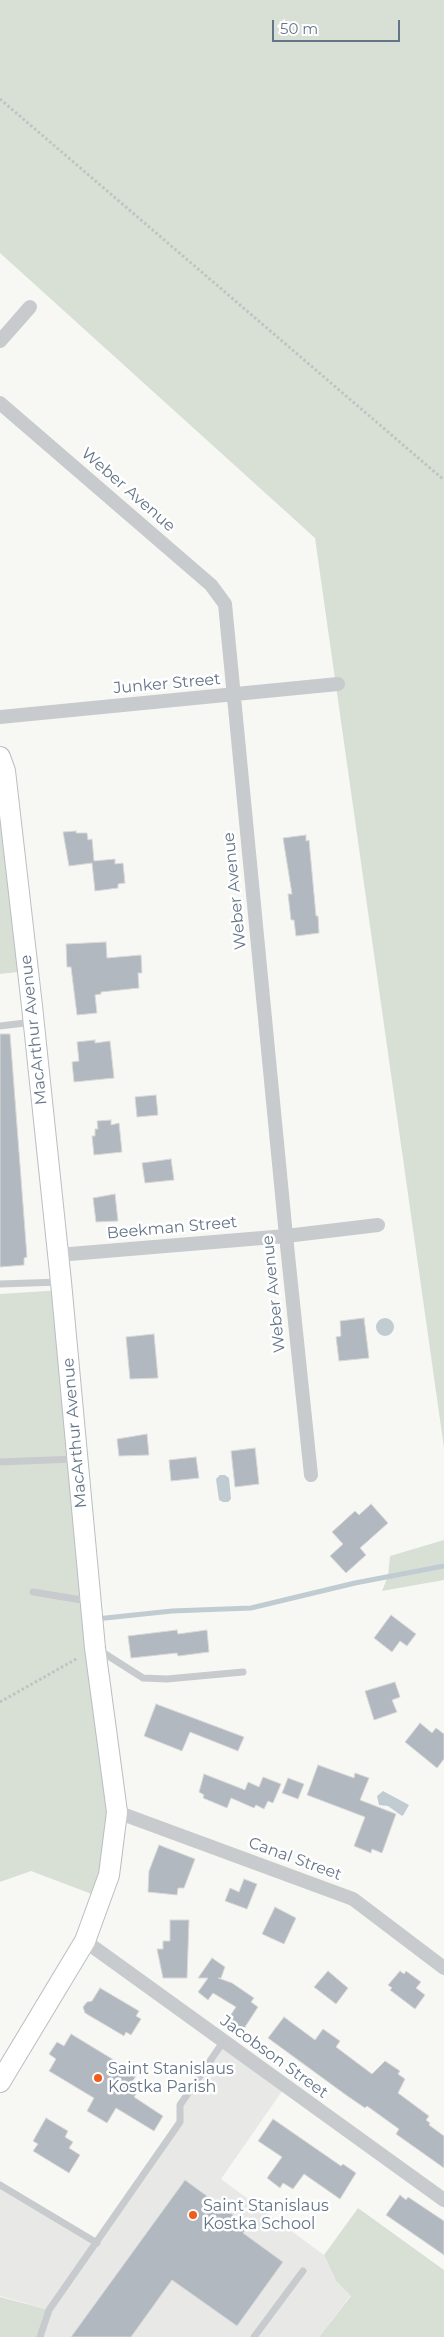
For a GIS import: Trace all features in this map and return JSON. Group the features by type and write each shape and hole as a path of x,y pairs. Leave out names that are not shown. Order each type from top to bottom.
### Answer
{"street":[{"path":"0,341 30,307"},
{"name":"Weber Avenue","path":"0,403 211,585 225,604 311,1475"},
{"name":"Junker Street","path":"0,717 234,696 338,684"},
{"name":"MacArthur Avenue","path":"0,757 5,771 62,1282 91,1601 117,1812 109,1875 85,1941 0,2082"},
{"name":"Beekman Street","path":"58,1255 286,1236 378,1225"},
{"name":"Canal Street","path":"117,1812 353,1899 444,1968"},
{"name":"Jacobson Street","path":"85,1941 444,2200"}],"lane":[{"path":"0,1026 33,1022"},
{"path":"0,1284 62,1282"},
{"path":"0,1462 78,1459"},
{"path":"33,1592 91,1601"},
{"path":"96,1648 143,1678 167,1679 243,1672"},
{"path":"40,2337 50,2310 180,2122 180,2105 223,2042"},
{"path":"0,2185 97,2243"},
{"path":"254,2337 303,2271"}],"path":[{"path":"0,99 444,480"},
{"path":"0,1702 96,1648"}],"shaded area":[{"path":"0,0 444,0 444,1448 315,538 0,253"},
{"path":"0,759 27,971 0,974"},
{"path":"62,1290 117,1812 102,1898 31,1871 0,1882 0,1294"},
{"path":"385,1318 393,1323 394,1327 389,1335 385,1336 377,1331 376,1327 381,1319"},
{"path":"220,1475 225,1475 229,1478 231,1499 228,1502 219,1500 216,1479"},
{"path":"444,1540 444,1580 382,1591 388,1576 390,1556"},
{"path":"383,1791 409,1805 402,1816 388,1806 379,1805 377,1796"},
{"name":"Saint Stanislaus Kostka School","path":"223,2042 285,2087 221,2179 324,2255 336,2281 351,2295 319,2337 40,2337 49,2310 0,2296 0,2186 97,2243 180,2123 180,2105"},
{"path":"358,2208 444,2270 444,2337 319,2337 351,2296 336,2281 324,2255"},
{"path":"0,2297 49,2310 40,2337 0,2337"}],"building":[{"path":"76,831 76,833 87,833 88,840 92,839 94,861 115,859 115,864 123,863 125,883 118,884 118,888 95,891 92,863 69,866 63,832"},
{"path":"306,835 306,841 309,840 319,933 296,936 294,920 291,920 288,894 292,894 283,838"},
{"path":"106,942 107,958 141,955 142,973 138,973 139,988 101,992 101,994 95,995 97,1013 77,1015 71,967 67,967 66,944"},
{"path":"0,1034 10,1034 27,1257 24,1258 24,1265 0,1267"},
{"path":"95,1040 95,1043 110,1041 114,1078 74,1082 72,1062 79,1061 77,1042"},
{"path":"156,1095 158,1115 137,1117 135,1097"},
{"path":"111,1120 111,1125 119,1123 122,1152 94,1155 92,1136 95,1136 95,1129 98,1129 97,1121"},
{"path":"171,1159 174,1180 145,1183 142,1163"},
{"path":"115,1194 118,1221 96,1222 93,1198"},
{"path":"364,1318 369,1358 339,1361 336,1337 341,1336 340,1321"},
{"path":"154,1334 158,1378 130,1379 126,1337"},
{"path":"147,1434 149,1455 119,1456 117,1439"},
{"path":"255,1448 259,1484 235,1487 231,1451"},
{"path":"196,1457 199,1478 171,1481 169,1460"},
{"path":"371,1504 388,1523 360,1548 366,1555 346,1573 330,1556 343,1544 332,1532 355,1511 359,1515"},
{"path":"391,1615 416,1634 407,1646 400,1641 392,1652 374,1638"},
{"path":"177,1630 178,1634 207,1630 209,1652 178,1656 177,1653 131,1658 128,1636"},
{"path":"395,1682 400,1697 392,1700 397,1712 374,1720 365,1691"},
{"path":"156,1704 244,1737 238,1751 190,1732 182,1751 144,1736"},
{"path":"420,1723 432,1733 436,1728 444,1734 444,1759 437,1768 405,1742"},
{"path":"318,1765 354,1778 355,1773 369,1778 360,1800 396,1814 382,1853 372,1849 371,1853 354,1846 365,1817 307,1795"},
{"path":"204,1774 245,1790 248,1782 259,1787 263,1777 281,1784 273,1803 268,1801 264,1809 256,1805 254,1808 231,1798 227,1808 203,1798 204,1795 199,1792"},
{"path":"288,1778 304,1784 298,1799 282,1793"},
{"path":"159,1845 195,1859 184,1888 178,1888 177,1895 148,1892 149,1871"},
{"path":"244,1879 257,1884 247,1909 225,1901 230,1888 239,1892"},
{"path":"275,1907 296,1918 284,1944 262,1934"},
{"path":"170,1920 189,1920 187,1978 163,1978 157,1949 163,1949 163,1941 170,1941"},
{"path":"212,1958 225,1967 221,1978 218,1978 232,1983 254,1998 251,2002 258,2007 243,2030 228,2019 236,2007 213,1993 208,2000 198,1992 208,1978 198,1978"},
{"path":"328,1971 348,1988 336,2004 314,1987"},
{"path":"400,1971 404,1974 406,1971 421,1982 416,1988 425,1995 415,2009 390,1990 392,1988 388,1985"},
{"path":"100,1988 139,2011 136,2016 141,2019 131,2035 126,2032 124,2036 85,2013 83,2007 87,2002 92,2001"},
{"path":"284,2017 315,2040 323,2029 340,2041 336,2047 372,2074 385,2061 400,2071 398,2074 405,2079 398,2093 429,2116 426,2120 430,2123 429,2125 444,2136 444,2168 396,2134 399,2129 367,2106 365,2108 346,2095 268,2038"},
{"name":"Saint Stanislaus Kostka Parish","path":"71,2034 137,2074 128,2089 136,2094 134,2097 163,2116 154,2131 116,2108 107,2123 87,2111 94,2098 49,2071 56,2059 49,2054 57,2042 64,2046"},
{"path":"46,2118 68,2131 65,2137 73,2142 69,2148 80,2155 69,2173 33,2151 38,2144 33,2141"},
{"path":"273,2119 341,2166 343,2164 356,2173 340,2199 304,2174 293,2189 283,2183 280,2188 267,2178 282,2157 258,2141"},
{"path":"185,2180 248,2226 243,2233 283,2262 237,2326 172,2280 131,2337 71,2337"},
{"path":"400,2195 406,2200 408,2197 444,2221 444,2255 386,2215"}],"waterway":[{"path":"96,1619 172,1611 251,1608 355,1583 444,1566"}],"place":[{"name":"Saint Stanislaus Kostka Parish","path":"98,2078"},
{"name":"Saint Stanislaus Kostka School","path":"193,2215"}]}
